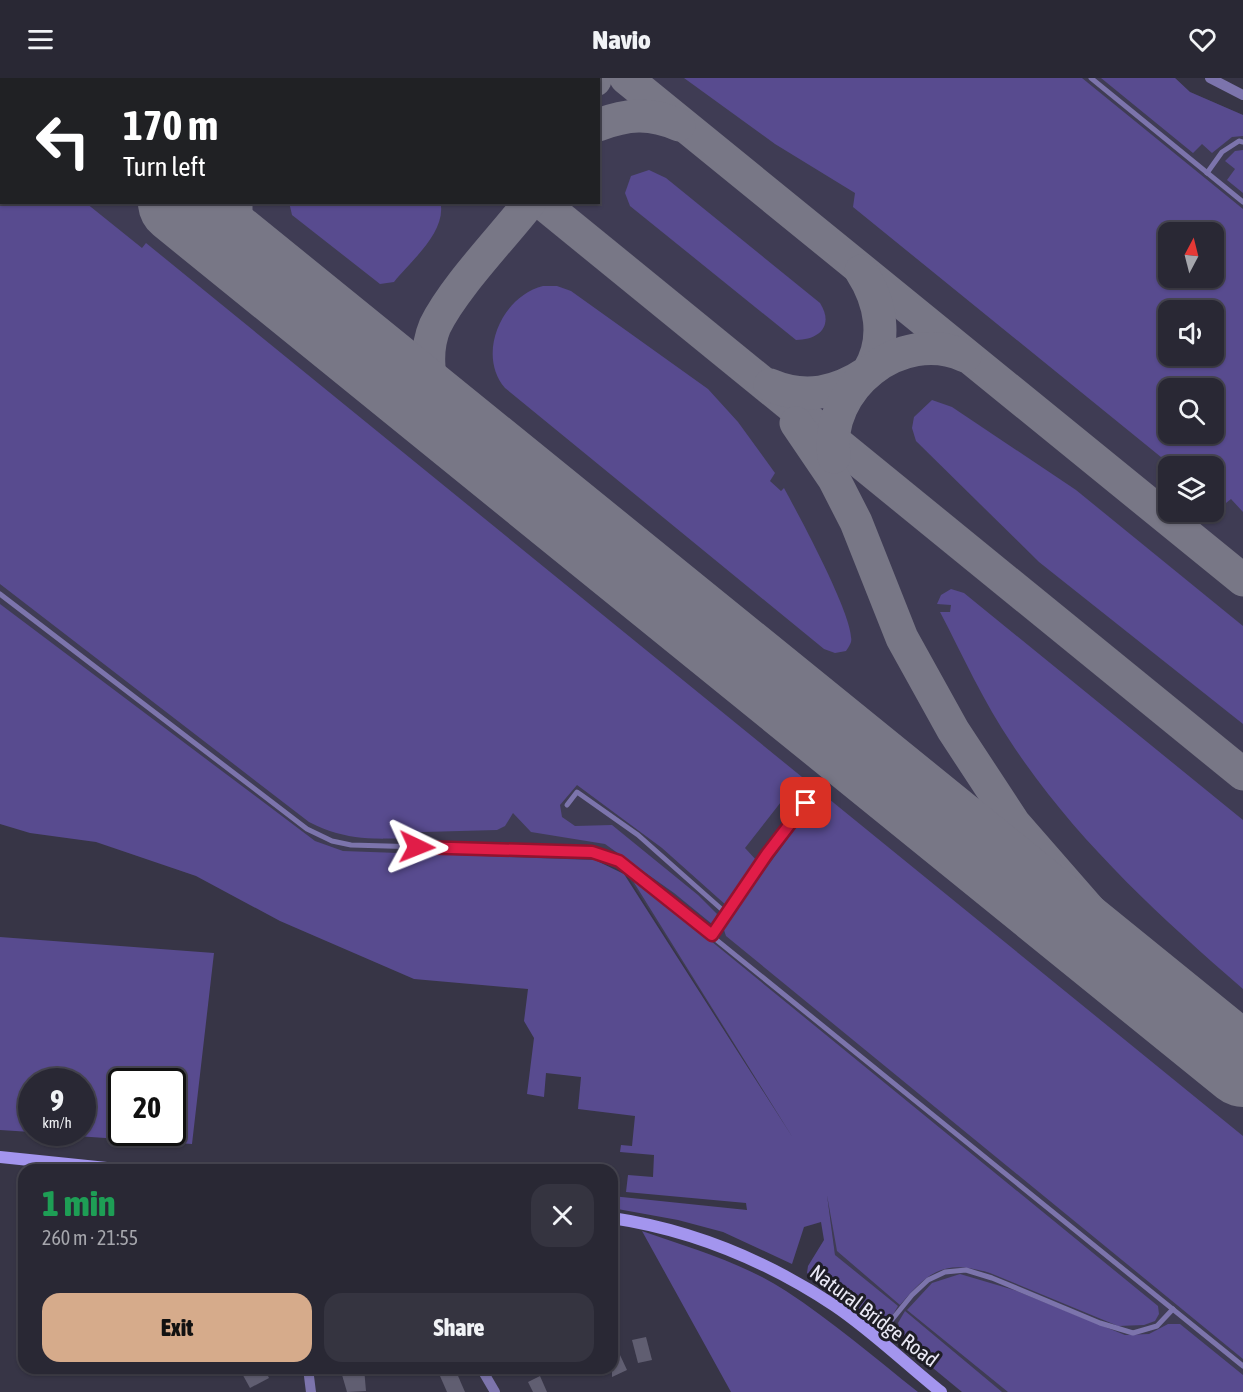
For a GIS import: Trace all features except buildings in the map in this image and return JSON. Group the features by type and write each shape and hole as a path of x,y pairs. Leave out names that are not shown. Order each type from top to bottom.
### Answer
{"main road":[{"path":"0,1157 68,1164"},
{"name":"Natural Bridge Road","path":"618,1219 686,1234 737,1252 807,1289 837,1307 941,1392"}],"street":[{"path":"1210,78 1243,95"},
{"path":"308,1374 310,1392"},
{"path":"484,1374 495,1392"}],"lane":[{"path":"1092,78 1243,202"},
{"path":"1207,173 1222,152 1239,141 1243,142"},
{"path":"0,594 307,829 332,841 351,845 592,852 619,861 1243,1366"},
{"path":"567,805 577,792 638,835 727,914"},
{"path":"712,935 767,854 806,803 795,793"},
{"path":"876,1339 912,1295 928,1280 945,1272 966,1270 992,1278 1100,1323 1133,1333 1157,1326 1173,1309"}],"shaded area":[{"path":"600,78 1175,78 1190,92 1243,115 1243,1392 978,1392 893,1320 871,1307 835,1255 827,1192 625,872 595,860 334,854 305,840 0,606 0,204 600,204"},
{"path":"684,78 1082,78 1243,209 1243,512 1231,499 1224,505 1224,456 1160,456 853,207 855,193 775,144"},
{"path":"1101,78 1175,78 1190,92 1243,115 1243,136 1232,137 1212,153 1202,144 1193,153"},
{"path":"1243,150 1243,193 1227,180 1235,169 1225,161 1235,151"},
{"path":"649,170 666,178 820,303 826,318 822,330 812,337 796,340 630,206 625,193 631,176"},
{"path":"0,204 87,204 142,248 146,243 1243,1136 1243,1359 726,936 723,927 814,803 795,784 745,848 757,861 727,906 662,848 577,785 560,805 562,817 575,826 612,825 698,895 717,914 712,924 674,893 605,844 531,832 513,813 505,826 497,830 423,832 417,833 417,839 362,838 336,833 309,822 0,584"},
{"path":"289,204 439,204 441,206 437,227 425,247 394,282 380,284 292,215"},
{"path":"543,286 557,286 571,291 708,389 738,422 775,473 770,481 781,491 784,488 824,566 850,630 851,642 846,651 835,653 824,649 505,388 497,374 493,359 493,343 498,328 505,314 516,301 528,292"},
{"path":"932,400 952,407 1076,490 1243,626 1243,724 1039,562 916,441 912,428 914,417"},
{"path":"951,589 964,593 1243,820 1243,989 1119,874 1036,779 992,712 940,612 950,612 951,605 937,604 941,595"},
{"path":"0,604 315,841 343,851 595,860 624,874 793,1138 633,881 635,879 1158,1306 1159,1314 1155,1321 1144,1325 1118,1326 990,1273 961,1267 949,1268 929,1276 900,1305 837,1251 827,1195 835,1255 898,1306 891,1318 880,1317 847,1302 807,1273 808,1266 824,1240 821,1222 804,1227 792,1264 723,1232 678,1220 618,1209 618,1197 747,1210 746,1203 626,1192 628,1175 653,1177 654,1155 620,1152 621,1145 632,1146 635,1116 578,1109 581,1077 546,1073 544,1097 527,1094 534,1038 524,1021 528,989 414,979 280,921 196,876 96,842 30,833 0,824"},
{"path":"0,937 214,953 192,1144 186,1144 186,1068 108,1068 108,1138 96,1137 96,1068 18,1068 18,1131 0,1130"},
{"path":"642,1231 716,1257 769,1281 820,1315 918,1392 731,1392"},
{"path":"960,1274 1014,1290 1125,1335 1149,1334 1168,1324 1180,1324 1243,1375 1243,1392 1008,1392 907,1310 932,1283"},
{"path":"905,1311 1002,1392 962,1392 905,1345 898,1323"}],"taxiway":[{"path":"626,78 1243,580"},
{"path":"600,124 629,117 648,116 679,125"},
{"path":"236,204 236,221 258,266"},
{"path":"463,431 441,401 430,376 429,351 433,331 443,311 466,279 528,204"},
{"path":"543,204 1243,774"},
{"path":"770,385 796,392 820,392 845,385 868,372 874,360 880,334 877,308 861,271"},
{"path":"834,457 834,432 841,408 854,387 872,370 893,357 916,350 941,349 965,356"},
{"path":"796,423 834,479 856,522 902,638 953,730 1014,823 1186,1020"}],"runway":[{"path":"180,204 1243,1066"}],"route":[{"path":"417,847 592,852 619,861 712,935 767,854 806,803"}]}
